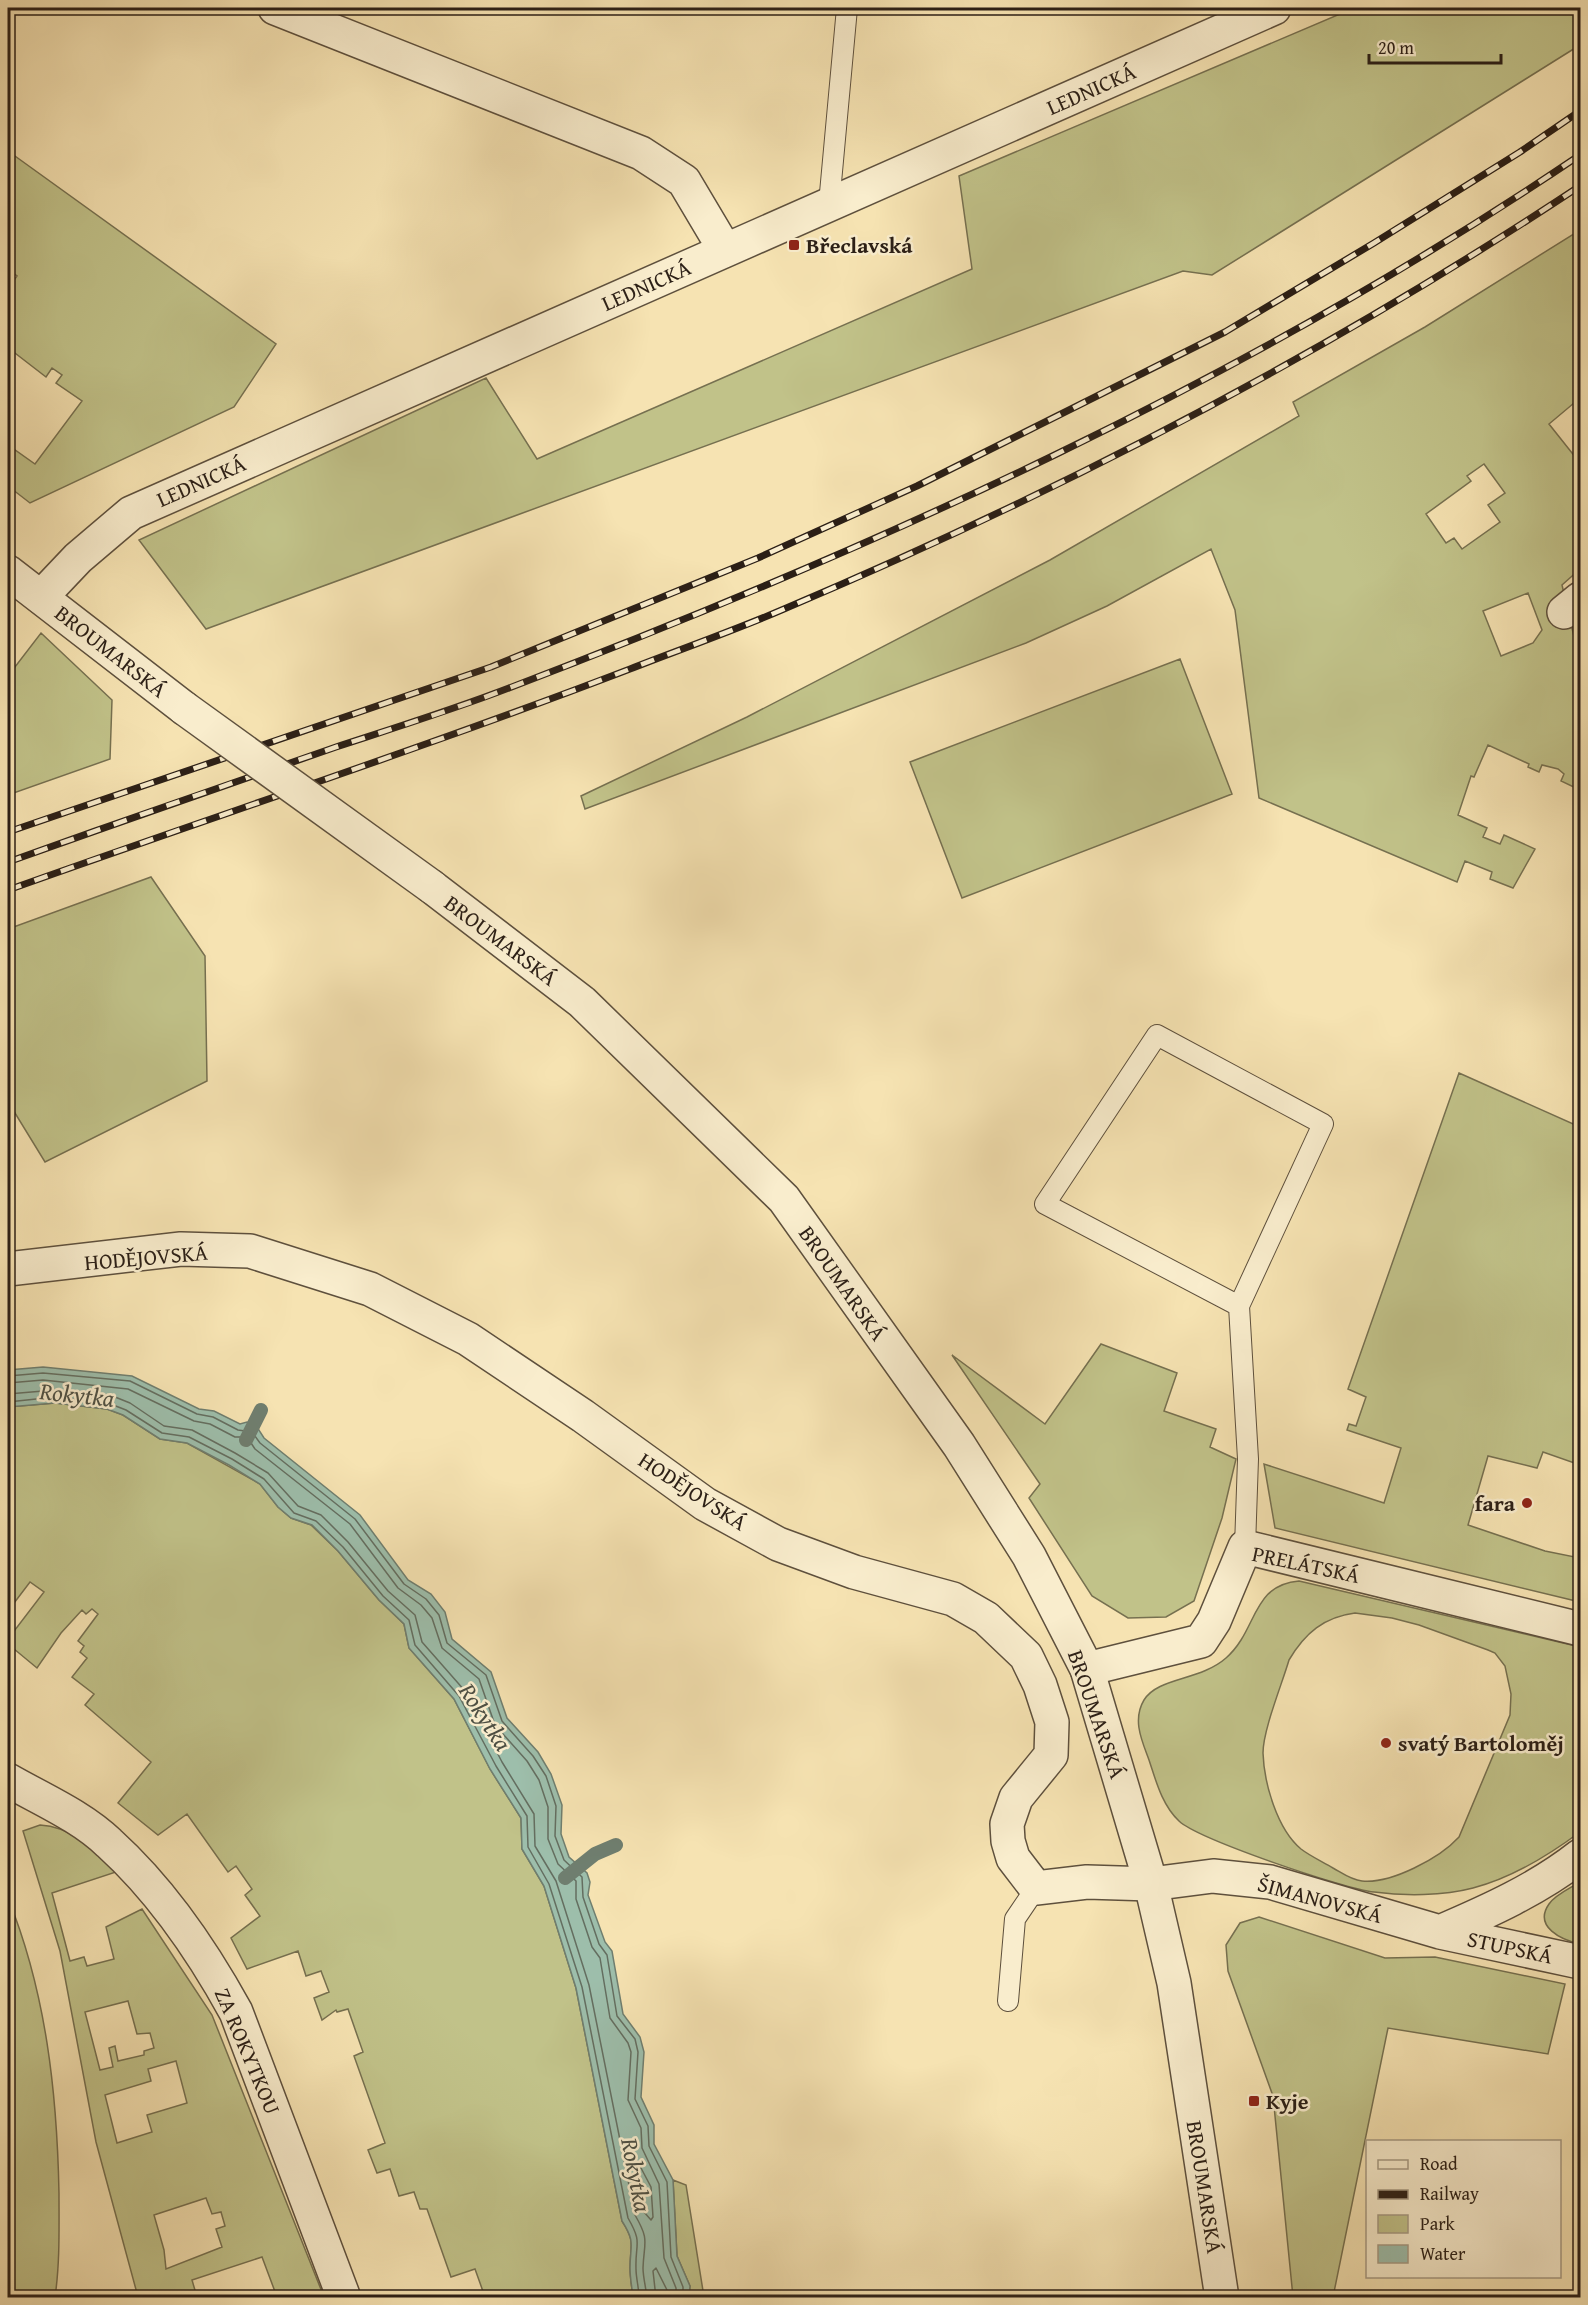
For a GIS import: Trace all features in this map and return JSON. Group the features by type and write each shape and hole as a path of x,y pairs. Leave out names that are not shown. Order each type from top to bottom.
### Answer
{"street":[{"path":"275,8 640,153 684,181 725,250"},
{"name":"LEDNICKÁ","path":"41,597 78,558 131,513 1274,8"},
{"name":"BROUMARSKÁ","path":"8,572 184,708 432,887 582,1002 784,1199 958,1445 1029,1556 1087,1669 1151,1884 1174,1983 1222,2298"},
{"name":"HODĚJOVSKÁ","path":"8,1269 181,1249 250,1251 370,1289 468,1339 583,1416 705,1504 778,1544 854,1572 953,1599 986,1618 1026,1656 1040,1684 1052,1722 1051,1755 1016,1798 1007,1824 1008,1841 1013,1858 1036,1888"},
{"name":"PRELÁTSKÁ","path":"1087,1669 1201,1641 1214,1622 1245,1547 1581,1629"},
{"name":"ZA ROKYTKOU","path":"8,1780 83,1823 109,1842 175,1913 216,1975 236,2012 344,2298"},
{"path":"1429,1929 1497,1908 1557,1874 1581,1856"},
{"name":"ŠIMANOVSKÁ","path":"1151,1884 1214,1876 1270,1882 1429,1929"},
{"path":"1036,1888 1087,1882 1151,1884"},
{"name":"STUPSKÁ","path":"1429,1929 1581,1962"}],"lane":[{"path":"829,204 847,8"},
{"path":"1239,1306 1046,1204 1157,1035 1323,1124 1239,1306 1248,1459 1245,1547"},
{"path":"1008,2001 1015,1919 1036,1888"}],"green space":[{"path":"1354,8 1580,8 1580,45 1212,275 1183,271 206,629 139,540 486,378 537,459 972,269 959,176"},
{"path":"8,151 276,344 234,407 30,503 8,486 8,445 35,464 82,401 56,383 62,375 52,368 46,377 11,350 8,354 8,289 17,276 8,269"},
{"path":"1580,230 1580,398 1549,424 1580,463 1580,569 1562,585 1575,641 1580,644 1580,790 1561,781 1564,774 1558,769 1542,765 1539,772 1528,767 1529,764 1488,745 1474,777 1471,776 1458,815 1487,828 1483,837 1500,844 1504,835 1535,849 1513,888 1490,879 1492,872 1465,861 1457,882 1259,798 1235,610 1211,549 1107,606 1026,643 585,809 581,796 747,717 1050,560 1299,416 1293,402 1425,327","holes":["1484,464 1505,493 1488,505 1500,522 1462,549 1454,538 1446,543 1426,514 1471,481 1467,476","1528,593 1542,630 1533,643 1501,656 1483,611"]},
{"path":"41,633 112,700 110,759 8,795 8,676"},
{"path":"1180,659 1232,794 962,898 910,762"},
{"path":"151,877 205,956 207,1081 45,1162 15,1113 8,1120 8,929"},
{"path":"1459,1073 1580,1127 1580,1465 1543,1452 1537,1468 1488,1456 1468,1525 1545,1551 1580,1558 1580,1602 1275,1528 1264,1464 1384,1503 1401,1448 1347,1430 1349,1424 1356,1426 1366,1397 1348,1389"},
{"path":"1101,1344 1177,1373 1164,1411 1216,1429 1210,1447 1236,1459 1222,1518 1194,1601 1166,1617 1128,1618 1092,1596 1029,1498 1040,1484 952,1355 1045,1424"},
{"path":"55,1403 107,1409 123,1415 160,1439 187,1443 260,1484 278,1507 291,1518 311,1525 338,1551 379,1600 404,1624 409,1648 454,1699 490,1769 521,1818 522,1849 544,1886 576,1988 622,2221 631,2239 630,2272 633,2297 485,2297 475,2269 451,2277 427,2209 420,2209 414,2192 399,2196 390,2169 377,2173 368,2150 385,2143 354,2056 363,2052 348,2009 337,2012 336,2010 322,2020 314,1998 329,1992 321,1971 306,1976 298,1951 247,1969 231,1938 260,1916 245,1895 252,1889 236,1866 228,1872 187,1814 158,1835 118,1803 151,1762 85,1705 94,1694 72,1677 87,1658 80,1652 84,1646 78,1641 98,1614 92,1609 86,1614 82,1610 61,1633 37,1668 8,1644 8,1639 44,1592 30,1582 8,1611 8,1407"},
{"path":"1299,1581 1580,1647 1580,1832 1530,1865 1488,1884 1449,1893 1411,1895 1358,1889 1304,1873 1241,1851 1179,1821 1164,1800 1157,1784 1139,1730 1140,1708 1150,1693 1159,1687 1204,1671 1226,1658 1244,1635 1263,1600 1283,1584","holes":["1355,1613 1392,1618 1419,1625 1495,1653 1505,1666 1511,1694 1510,1715 1459,1837 1440,1853 1414,1868 1387,1878 1362,1881 1347,1876 1312,1857 1301,1849 1285,1830 1269,1791 1264,1765 1264,1743 1269,1720 1289,1660 1309,1634 1334,1618 1344,1615"]},
{"path":"40,1825 63,1830 82,1841 116,1872 52,1893 70,1961 84,1957 87,1966 114,1959 106,1927 142,1909 212,2015 324,2297 277,2297 262,2257 192,2280 197,2297 138,2297 96,2142 60,1951 23,1831","holes":["128,2001 137,2034 150,2033 154,2048 144,2051 144,2055 118,2061 115,2046 109,2048 113,2067 100,2070 85,2012","176,2061 187,2103 147,2115 152,2132 117,2143 105,2095 151,2081 148,2069","206,2198 212,2214 221,2212 225,2226 216,2229 222,2247 166,2269 164,2250 154,2215"]},
{"path":"1580,1882 1580,1944 1558,1936 1552,1931 1547,1926 1545,1912 1552,1900"},
{"path":"8,1898 32,1970 52,2080 59,2193 55,2297 8,2297"},
{"path":"1259,1917 1385,1958 1435,1957 1565,1984 1548,2054 1388,2028 1333,2297 1293,2297 1273,2096 1228,1971 1226,1945 1240,1923"},
{"path":"673,2180 686,2185 704,2297 689,2297 690,2286 677,2256"}],"water":[{"name":"Rokytka","path":"43,1367 132,1376 199,1409 214,1411 240,1424 247,1422 257,1427 264,1438 360,1515 408,1580 431,1594 445,1612 452,1639 491,1672 507,1718 538,1752 551,1774 562,1805 561,1834 569,1857 587,1873 590,1882 588,1895 605,1942 612,1951 623,2014 640,2037 644,2052 641,2097 654,2125 654,2144 673,2180 677,2256 690,2286 689,2297 633,2297 630,2272 631,2239 622,2221 576,1988 544,1886 522,1849 521,1818 490,1769 454,1699 409,1648 404,1624 379,1600 338,1551 312,1525 291,1518 278,1507 260,1484 229,1465 187,1443 160,1439 123,1415 107,1409 55,1403 8,1407 8,1370"}],"waterway":[{"path":"246,1440 261,1410"},
{"path":"565,1878 595,1854 616,1845"}],"railway":[{"path":"8,832 491,667 758,558 917,486 1225,332 1374,243 1520,152 1580,111"},
{"path":"8,862 509,688 649,634 925,516 1194,385 1325,313 1454,236 1580,155"},
{"path":"8,890 553,698 746,625 888,564 1092,467 1291,362 1485,247 1580,186"}],"place":[{"name":"Břeclavská","path":"794,245"},
{"name":"fara","path":"1527,1503"},
{"name":"svatý Bartoloměj","path":"1386,1743"},
{"name":"Kyje","path":"1254,2101"}]}
